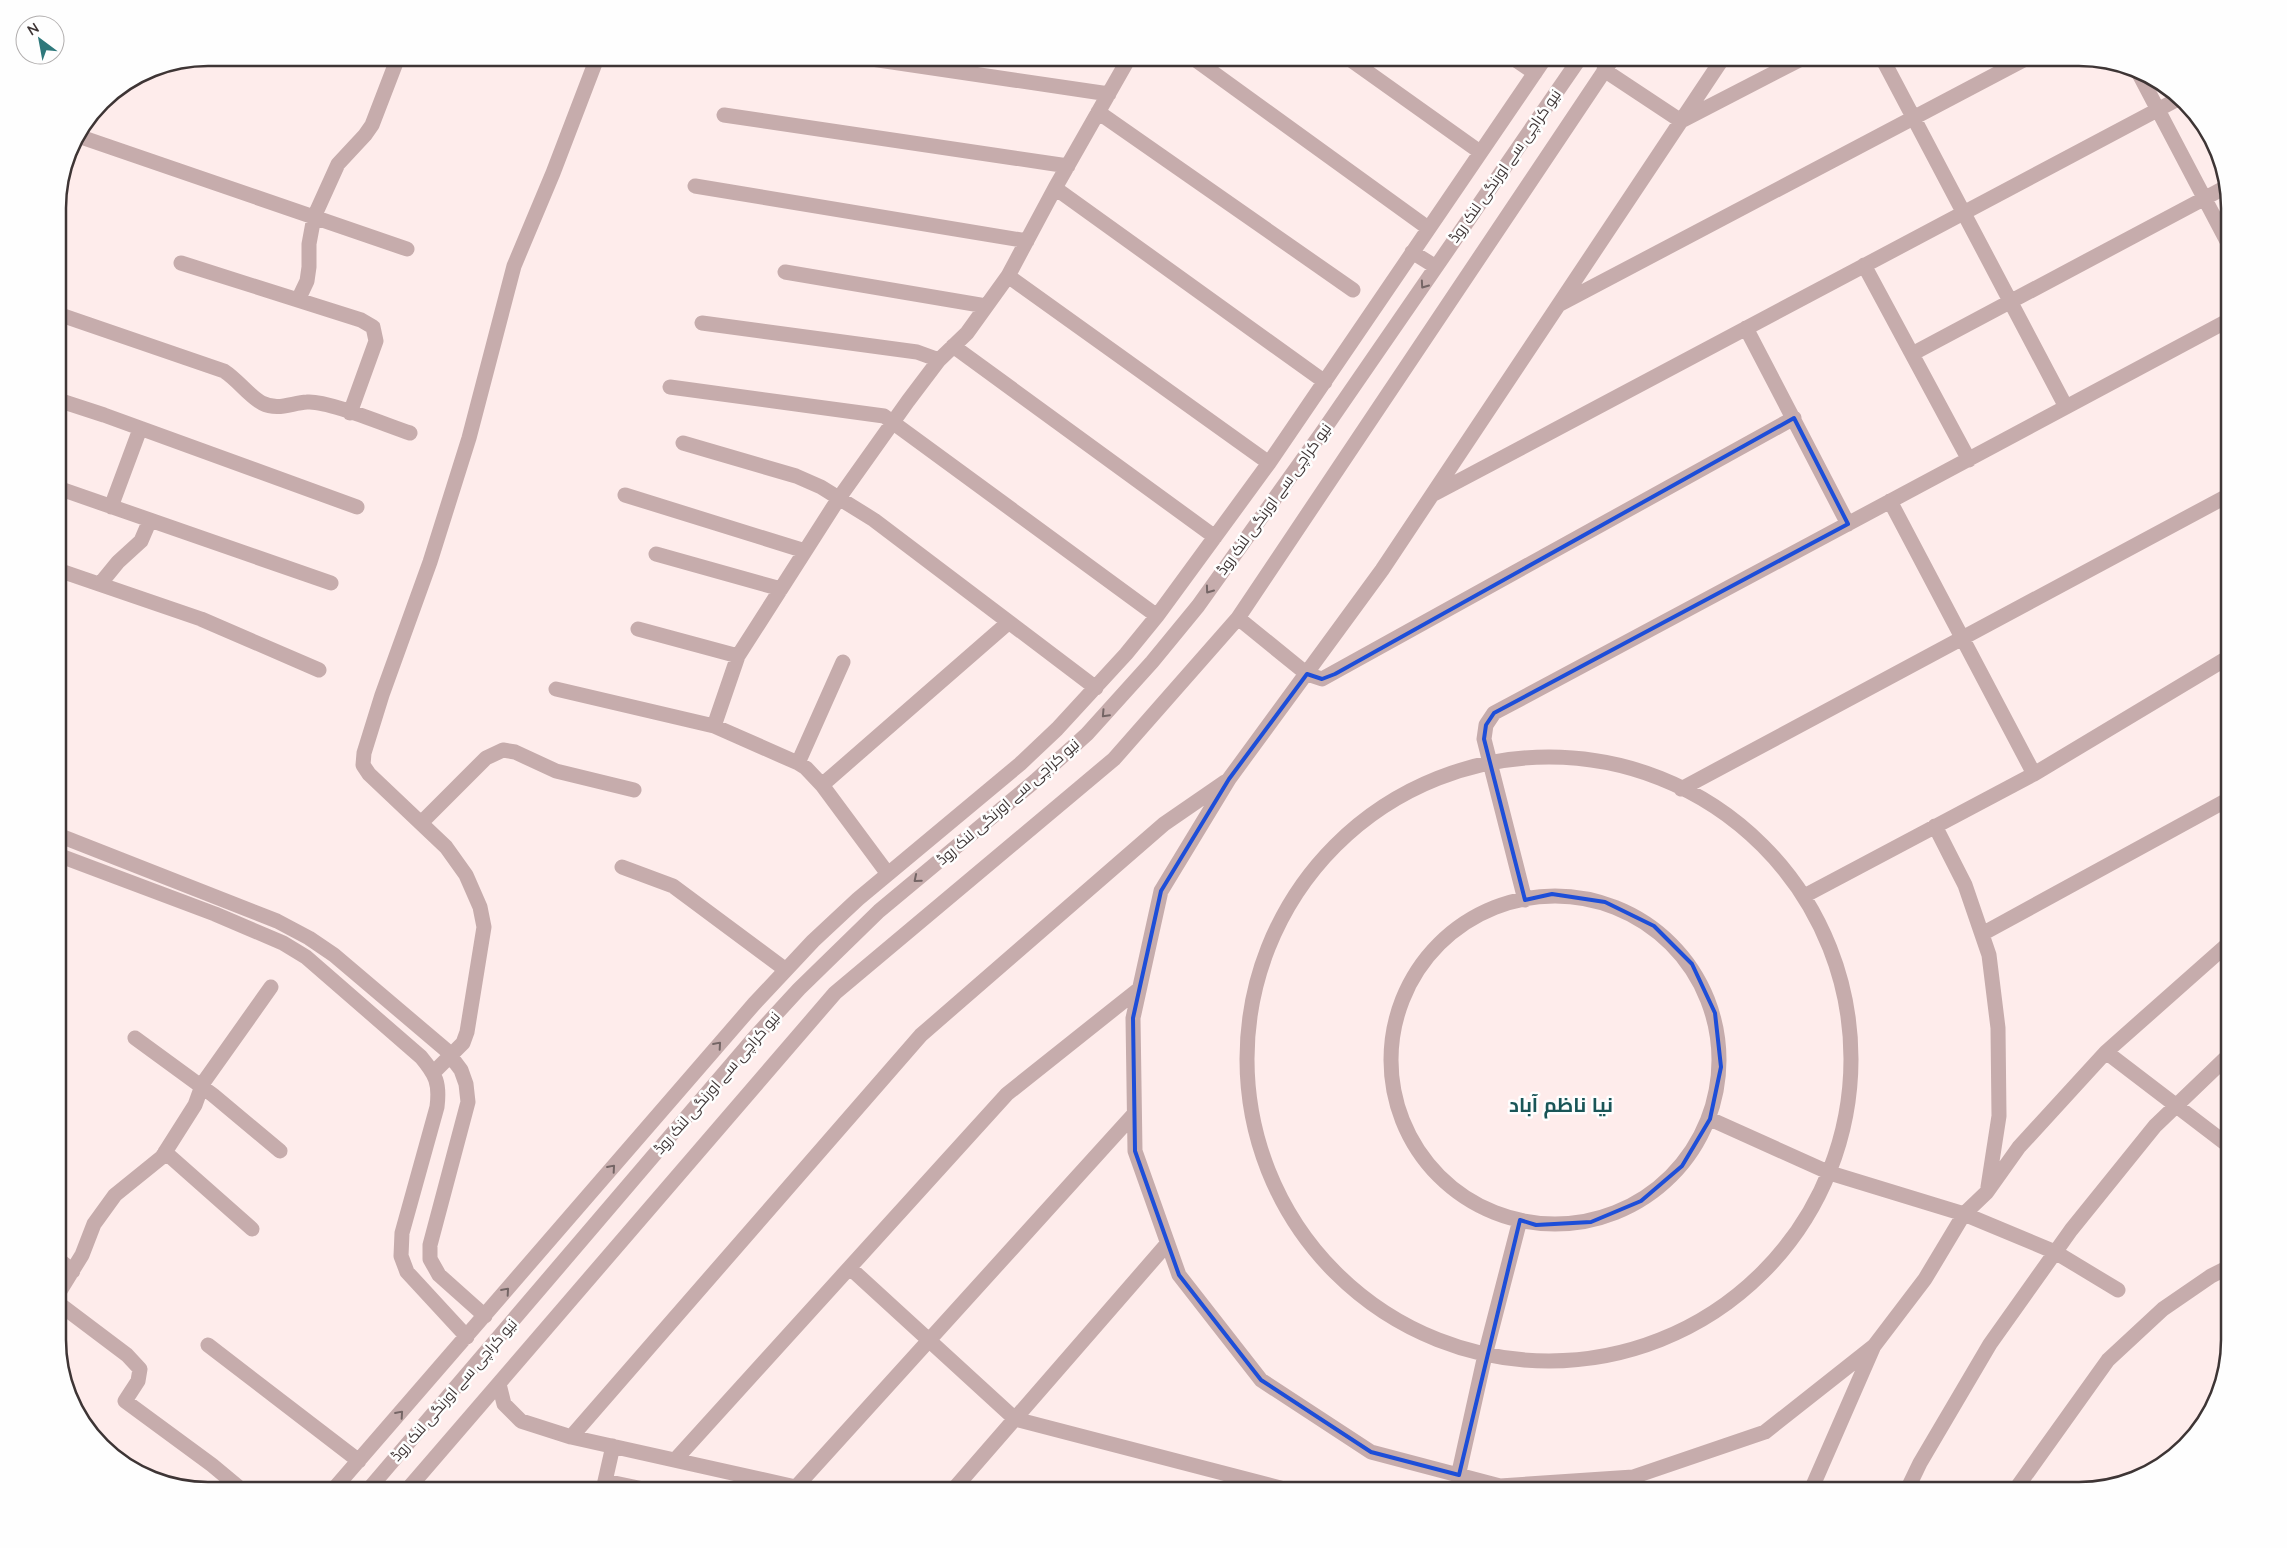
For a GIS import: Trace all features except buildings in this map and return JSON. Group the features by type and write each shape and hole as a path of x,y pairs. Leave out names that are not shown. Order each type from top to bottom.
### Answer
{"street":[{"path":"1205,66 1428,228"},
{"path":"1360,66 1480,152"},
{"path":"1525,66 1535,73"},
{"name":"نیو کراچی سے اورنگی لنک روڈ","path":"341,1482 661,1111 812,941 888,874 1020,764 1096,688 1158,616 1269,463 1539,66"},
{"name":"نیو کراچی سے اورنگی لنک روڈ","path":"375,1482 754,1038 799,989 879,911 1035,781 1087,734 1152,662 1198,606 1323,431 1574,66"},
{"path":"414,1482 835,993 1114,759 1238,618 1606,66"},
{"path":"1611,66 1681,121"},
{"path":"1485,1482 1372,1452 1261,1380 1179,1275 1135,1151 1132,1018 1161,892 1230,779 1382,570 1718,66"},
{"path":"1681,121 1787,66"},
{"path":"1886,66 2066,407"},
{"path":"1559,305 2012,66"},
{"path":"298,300 307,281 309,244 314,217 338,164 372,125 393,67"},
{"path":"434,1072 463,1044 467,1032 484,927 480,908 466,875 446,847 369,774 363,765 364,753 382,695 430,562 469,438 514,266 594,67"},
{"path":"923,67 1108,94"},
{"path":"714,726 738,656 839,498 893,421 939,360 967,333 1008,276 1055,188 1124,67"},
{"path":"2143,82 2221,228"},
{"path":"1432,495 2172,102"},
{"path":"1098,112 1353,290"},
{"path":"724,115 1068,166"},
{"path":"84,138 407,249"},
{"path":"696,186 1027,241"},
{"path":"1055,188 1325,382"},
{"path":"1912,354 2220,190"},
{"path":"1412,252 1436,267"},
{"path":"181,263 361,320 373,327 376,341 350,413"},
{"path":"1864,266 1968,460"},
{"path":"785,272 986,306"},
{"path":"1008,276 1269,463"},
{"path":"67,317 224,371 237,379 251,395 263,403 276,407 289,407 307,402 323,403 410,433"},
{"path":"702,323 917,352 939,360"},
{"path":"1525,900 1484,739 1486,725 1494,713 2221,325"},
{"path":"1746,328 1848,524"},
{"path":"953,346 1215,537"},
{"path":"670,387 884,416 1158,616"},
{"path":"67,403 357,507"},
{"path":"1238,618 1307,674 1322,680 1794,418"},
{"path":"111,507 140,429"},
{"path":"683,443 796,476 821,487 874,520 1096,688"},
{"path":"67,491 331,582"},
{"path":"625,495 805,551"},
{"path":"1681,789 2221,500"},
{"path":"1890,502 2034,774"},
{"path":"100,584 118,562 141,541 150,520"},
{"path":"656,554 781,589"},
{"path":"67,573 202,619 319,670"},
{"path":"1176,590 1198,606"},
{"path":"822,785 1009,622"},
{"path":"638,629 738,656"},
{"path":"798,762 842,662"},
{"path":"1806,894 2034,774 2221,662"},
{"path":"556,689 714,726 798,762 822,785 888,874"},
{"path":"421,823 486,758 503,750 515,752 556,771 634,790"},
{"path":"1546,755 1648,771 1681,789 1737,819 1806,894 1845,989 1852,1091 1830,1173 1823,1189 1766,1270 1688,1328 1594,1359 1496,1358 1403,1326 1325,1266 1271,1185 1245,1091 1252,992 1289,902 1356,824 1445,773 1546,755"},
{"path":"571,1437 921,1035 1164,824 1230,779"},
{"path":"1982,934 2221,804"},
{"path":"1935,826 1965,886 1989,955 1998,1047 1999,1116 1987,1192"},
{"path":"67,839 278,921 309,938 334,955 451,1056 464,1077 468,1102 430,1245 430,1259 439,1275 485,1316"},
{"path":"67,859 215,914 283,943 306,957 421,1057 434,1072 439,1090 437,1107 402,1233 401,1256 407,1272 467,1337"},
{"path":"622,867 673,886 786,970"},
{"path":"1552,894 1606,902 1654,926 1692,964 1715,1013 1721,1067 1710,1120 1682,1166 1641,1201 1591,1222 1536,1224 1483,1210 1438,1178 1406,1133 1390,1080 1393,1026 1414,974 1450,932 1498,905 1552,894"},
{"path":"1814,1482 1874,1346 1925,1279 1964,1214 1987,1192 2019,1147 2106,1052 2221,951"},
{"path":"67,1280 82,1255 94,1224 115,1195 137,1179 165,1152 195,1105 202,1087 271,987"},
{"path":"674,1460 1007,1094 1139,990"},
{"path":"135,1038 202,1087 280,1151"},
{"path":"2106,1052 2221,1139"},
{"path":"1911,1482 1920,1463 1990,1344 2055,1252 2155,1126 2221,1064"},
{"path":"808,1482 929,1340 1134,1114"},
{"path":"1710,1120 1830,1173 1964,1214 2055,1252 2118,1290"},
{"path":"165,1152 252,1229"},
{"path":"1457,1482 1485,1355 1520,1220"},
{"path":"960,1482 1168,1244"},
{"path":"67,1266 73,1271"},
{"path":"850,1268 1015,1419 1257,1482"},
{"path":"2021,1482 2108,1360 2163,1309 2221,1271"},
{"path":"67,1310 127,1355 140,1369 138,1381 124,1401 232,1482"},
{"path":"208,1345 359,1461"},
{"path":"1559,1482 1633,1477 1765,1432 1874,1346"},
{"path":"499,1384 504,1404 521,1421 571,1437 771,1482"},
{"path":"376,1442 396,1457"},
{"path":"605,1482 613,1446"}],"highlighted area":[{"path":"1794,418 1848,524 1494,713 1486,725 1484,739 1525,900 1552,894 1605,902 1654,926 1692,964 1715,1013 1721,1067 1710,1119 1682,1166 1641,1201 1591,1222 1536,1225 1520,1220 1459,1475 1371,1452 1261,1380 1179,1275 1135,1151 1133,1018 1161,891 1229,779 1307,674 1322,679 1335,674"}],"district":[{"name":"نیا ناظم آباد","path":"1561,1105"}]}
